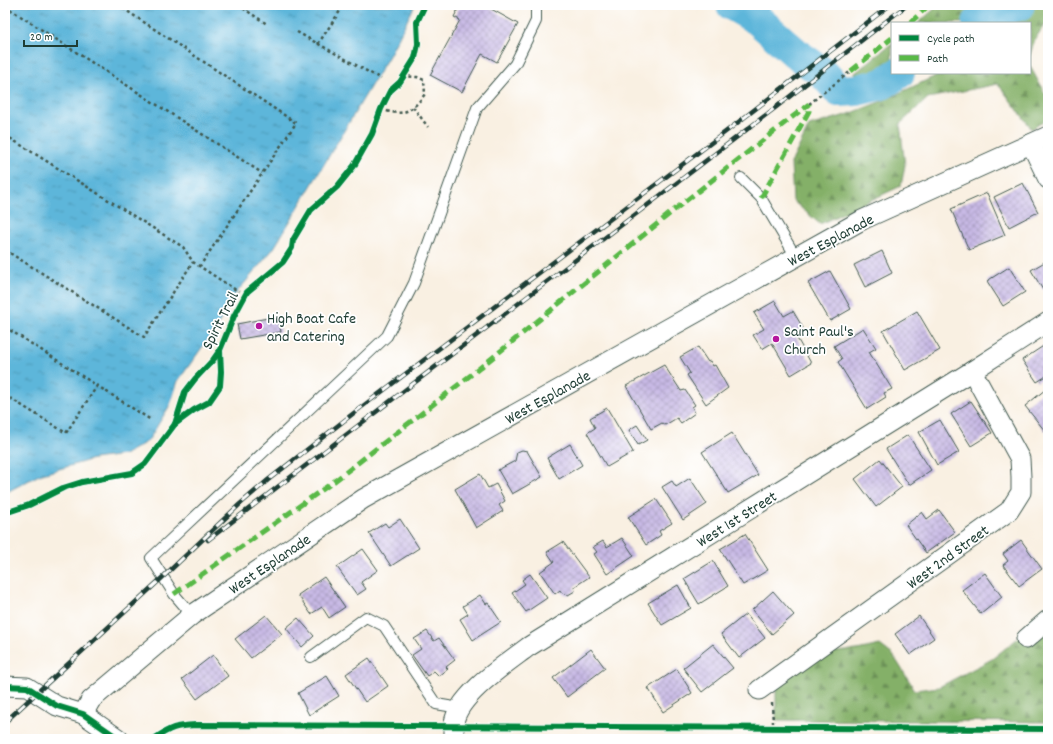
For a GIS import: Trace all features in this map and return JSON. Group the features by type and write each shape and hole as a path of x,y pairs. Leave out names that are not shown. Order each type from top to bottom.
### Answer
{"street":[{"name":"West Esplanade","path":"83,714 91,700 192,615 363,499 862,220 1048,136"},
{"path":"1031,144 1048,179"},
{"name":"West 1st Street","path":"454,739 454,722 460,708 480,683 528,647 972,371 1048,322"},
{"name":"West 2nd Street","path":"759,690 1009,511 1021,492 1022,477 1020,459 972,371"},
{"path":"1026,638 1048,620"},
{"path":"5,686 27,687 57,706 83,714 119,739"}],"lane":[{"path":"192,615 174,594 151,558 387,336 414,283 477,108 515,64 536,21 536,5"},
{"path":"741,178 761,198 796,257"},
{"path":"311,657 366,617 384,626 436,704 460,708"}],"path":[{"path":"118,5 296,122 200,266"},
{"path":"238,5 266,24"},
{"path":"247,10 250,5"},
{"path":"318,44 344,5"},
{"path":"5,6 262,173"},
{"path":"297,32 381,79"},
{"path":"400,82 407,70"},
{"path":"809,104 851,71"},
{"path":"381,109 392,113 406,111 418,104 426,94 424,80 417,77 403,76"},
{"path":"413,107 428,127"},
{"path":"5,135 183,247 192,262 239,292"},
{"path":"5,250 144,337 192,262"},
{"path":"5,327 151,420"},
{"path":"5,395 66,433 97,386"},
{"path":"772,704 772,725 779,728"}],"green space":[{"path":"939,5 995,5 969,22 919,22"},
{"path":"1035,5 1048,5 1048,19 1034,41 1031,52 1031,22 1016,22"},
{"path":"891,44 891,70 869,81 851,81 855,73"},
{"path":"1031,68 1048,99 1048,118 1032,129 998,84 928,98 900,124 905,165 901,186 820,224 793,201 791,163 809,126 849,114 882,101 940,74 1031,74"},
{"path":"1048,614 1048,722 776,720 776,685 823,653 857,650 880,645 893,655 915,690 939,687 992,659"}],"water":[{"path":"5,5 415,5 390,54 274,248 233,297 216,328 178,381 170,405 148,441 124,455 93,459 39,475 5,493"}],"building":[{"path":"460,5 484,5 518,24 497,62 482,54 462,92 430,75 460,20 454,17"},
{"path":"1023,183 1038,212 1009,227 994,197"},
{"path":"987,193 1005,235 969,250 951,209"},
{"path":"882,251 892,273 865,287 854,265"},
{"path":"1048,260 1048,287 1043,290 1031,270"},
{"path":"1009,267 1025,292 1003,306 987,281"},
{"path":"830,271 851,309 830,321 808,283"},
{"name":"Saint Paul's Church","path":"775,301 784,316 793,311 803,328 794,333 811,363 791,375 772,343 762,349 753,335 764,329 754,313"},
{"path":"917,311 940,350 905,370 883,331"},
{"path":"278,316 281,332 240,339 237,324"},
{"path":"863,328 876,348 869,352 892,389 884,393 886,397 867,409 838,362 842,359 834,346"},
{"path":"1048,343 1048,375 1037,382 1022,360"},
{"path":"698,347 708,362 710,361 713,366 715,365 728,388 706,404 687,375 690,373 680,357"},
{"path":"664,365 681,391 685,390 695,405 692,407 695,413 681,423 677,418 665,425 662,423 651,429 626,386"},
{"path":"1046,389 1048,391 1048,429 1045,431 1025,406"},
{"path":"971,401 992,433 971,446 951,414"},
{"path":"607,408 633,452 607,467 587,433 595,428 590,418"},
{"path":"940,420 959,452 937,465 919,432"},
{"path":"637,425 647,440 638,445 629,430"},
{"path":"732,433 758,475 728,493 702,452"},
{"path":"908,435 931,470 909,485 886,449"},
{"path":"570,444 582,465 559,479 547,458"},
{"path":"522,450 527,451 542,477 512,494 498,470 515,461 517,452"},
{"path":"880,459 902,487 876,507 855,479"},
{"path":"480,474 488,488 496,484 505,501 499,505 503,511 476,528 455,489"},
{"path":"690,478 707,504 683,520 662,487 672,481 676,487"},
{"path":"656,499 672,523 659,531 661,535 646,545 628,517"},
{"path":"939,510 955,532 926,553 906,525 922,512 927,519"},
{"path":"400,519 419,548 391,566 369,533 385,523 388,527"},
{"path":"745,534 768,570 743,585 720,549"},
{"path":"622,538 634,556 607,574 594,554 597,552 593,547 603,541 607,547"},
{"path":"1021,540 1042,569 1019,586 1003,565 1008,561 1003,554"},
{"path":"563,542 589,577 574,587 575,591 568,595 562,593 560,590 555,594 540,572 554,562 547,552"},
{"path":"363,549 378,570 361,582 366,589 357,595 337,567"},
{"path":"713,561 728,586 699,604 684,579"},
{"path":"985,573 1002,597 981,614 962,590"},
{"path":"530,574 547,598 526,612 512,593 525,584 522,580"},
{"path":"324,577 345,607 329,618 322,607 311,614 298,595"},
{"path":"678,585 691,608 662,625 648,603"},
{"path":"773,591 794,615 772,634 752,610"},
{"path":"480,595 486,604 488,603 501,622 473,640 460,619 468,614 463,606"},
{"path":"746,614 765,638 739,658 721,634"},
{"path":"266,615 282,634 251,658 235,639"},
{"path":"919,616 934,638 910,655 895,634"},
{"path":"298,618 314,636 302,647 286,628"},
{"path":"427,631 434,641 439,638 455,660 446,667 448,669 439,676 434,671 427,676 412,655 421,649 414,639"},
{"path":"713,644 733,668 702,692 683,668"},
{"path":"591,649 605,668 567,697 553,678"},
{"path":"213,655 228,676 197,699 182,679"},
{"path":"369,658 388,686 365,702 346,674"},
{"path":"677,669 692,693 663,712 648,688"},
{"path":"327,676 339,696 309,715 298,693"}],"waterway":[{"path":"732,5 758,20 799,56 822,72 839,91 857,90 882,84 897,74"},
{"path":"980,22 997,11 1019,5"}],"railway":[{"path":"5,722 239,505 268,480 890,5"},
{"path":"208,540 775,108 907,5"}],"marked path":[{"path":"911,22 929,5"},
{"path":"851,71 891,39"},
{"path":"761,198 809,111 809,104"},
{"path":"174,594 332,483 476,371 683,203 809,104"}],"cycle path":[{"name":"Spirit Trail","path":"5,513 29,505 63,488 82,482 132,473 145,464 175,424 185,392 220,350 234,316 247,292 283,262 292,248 293,240 311,210 337,187 354,166 372,134 381,109 390,91 400,82 415,58 418,44 417,22 425,5"},
{"name":"Spirit Trail","path":"175,424 194,410 209,402 220,386 220,350"},
{"path":"5,686 27,687 57,706 83,714 119,739"},
{"path":"154,739 174,728 196,725 1048,729"}],"place":[{"name":"High Boat Cafe and Catering","path":"259,326"},
{"name":"Saint Paul's Church","path":"776,339"}]}
